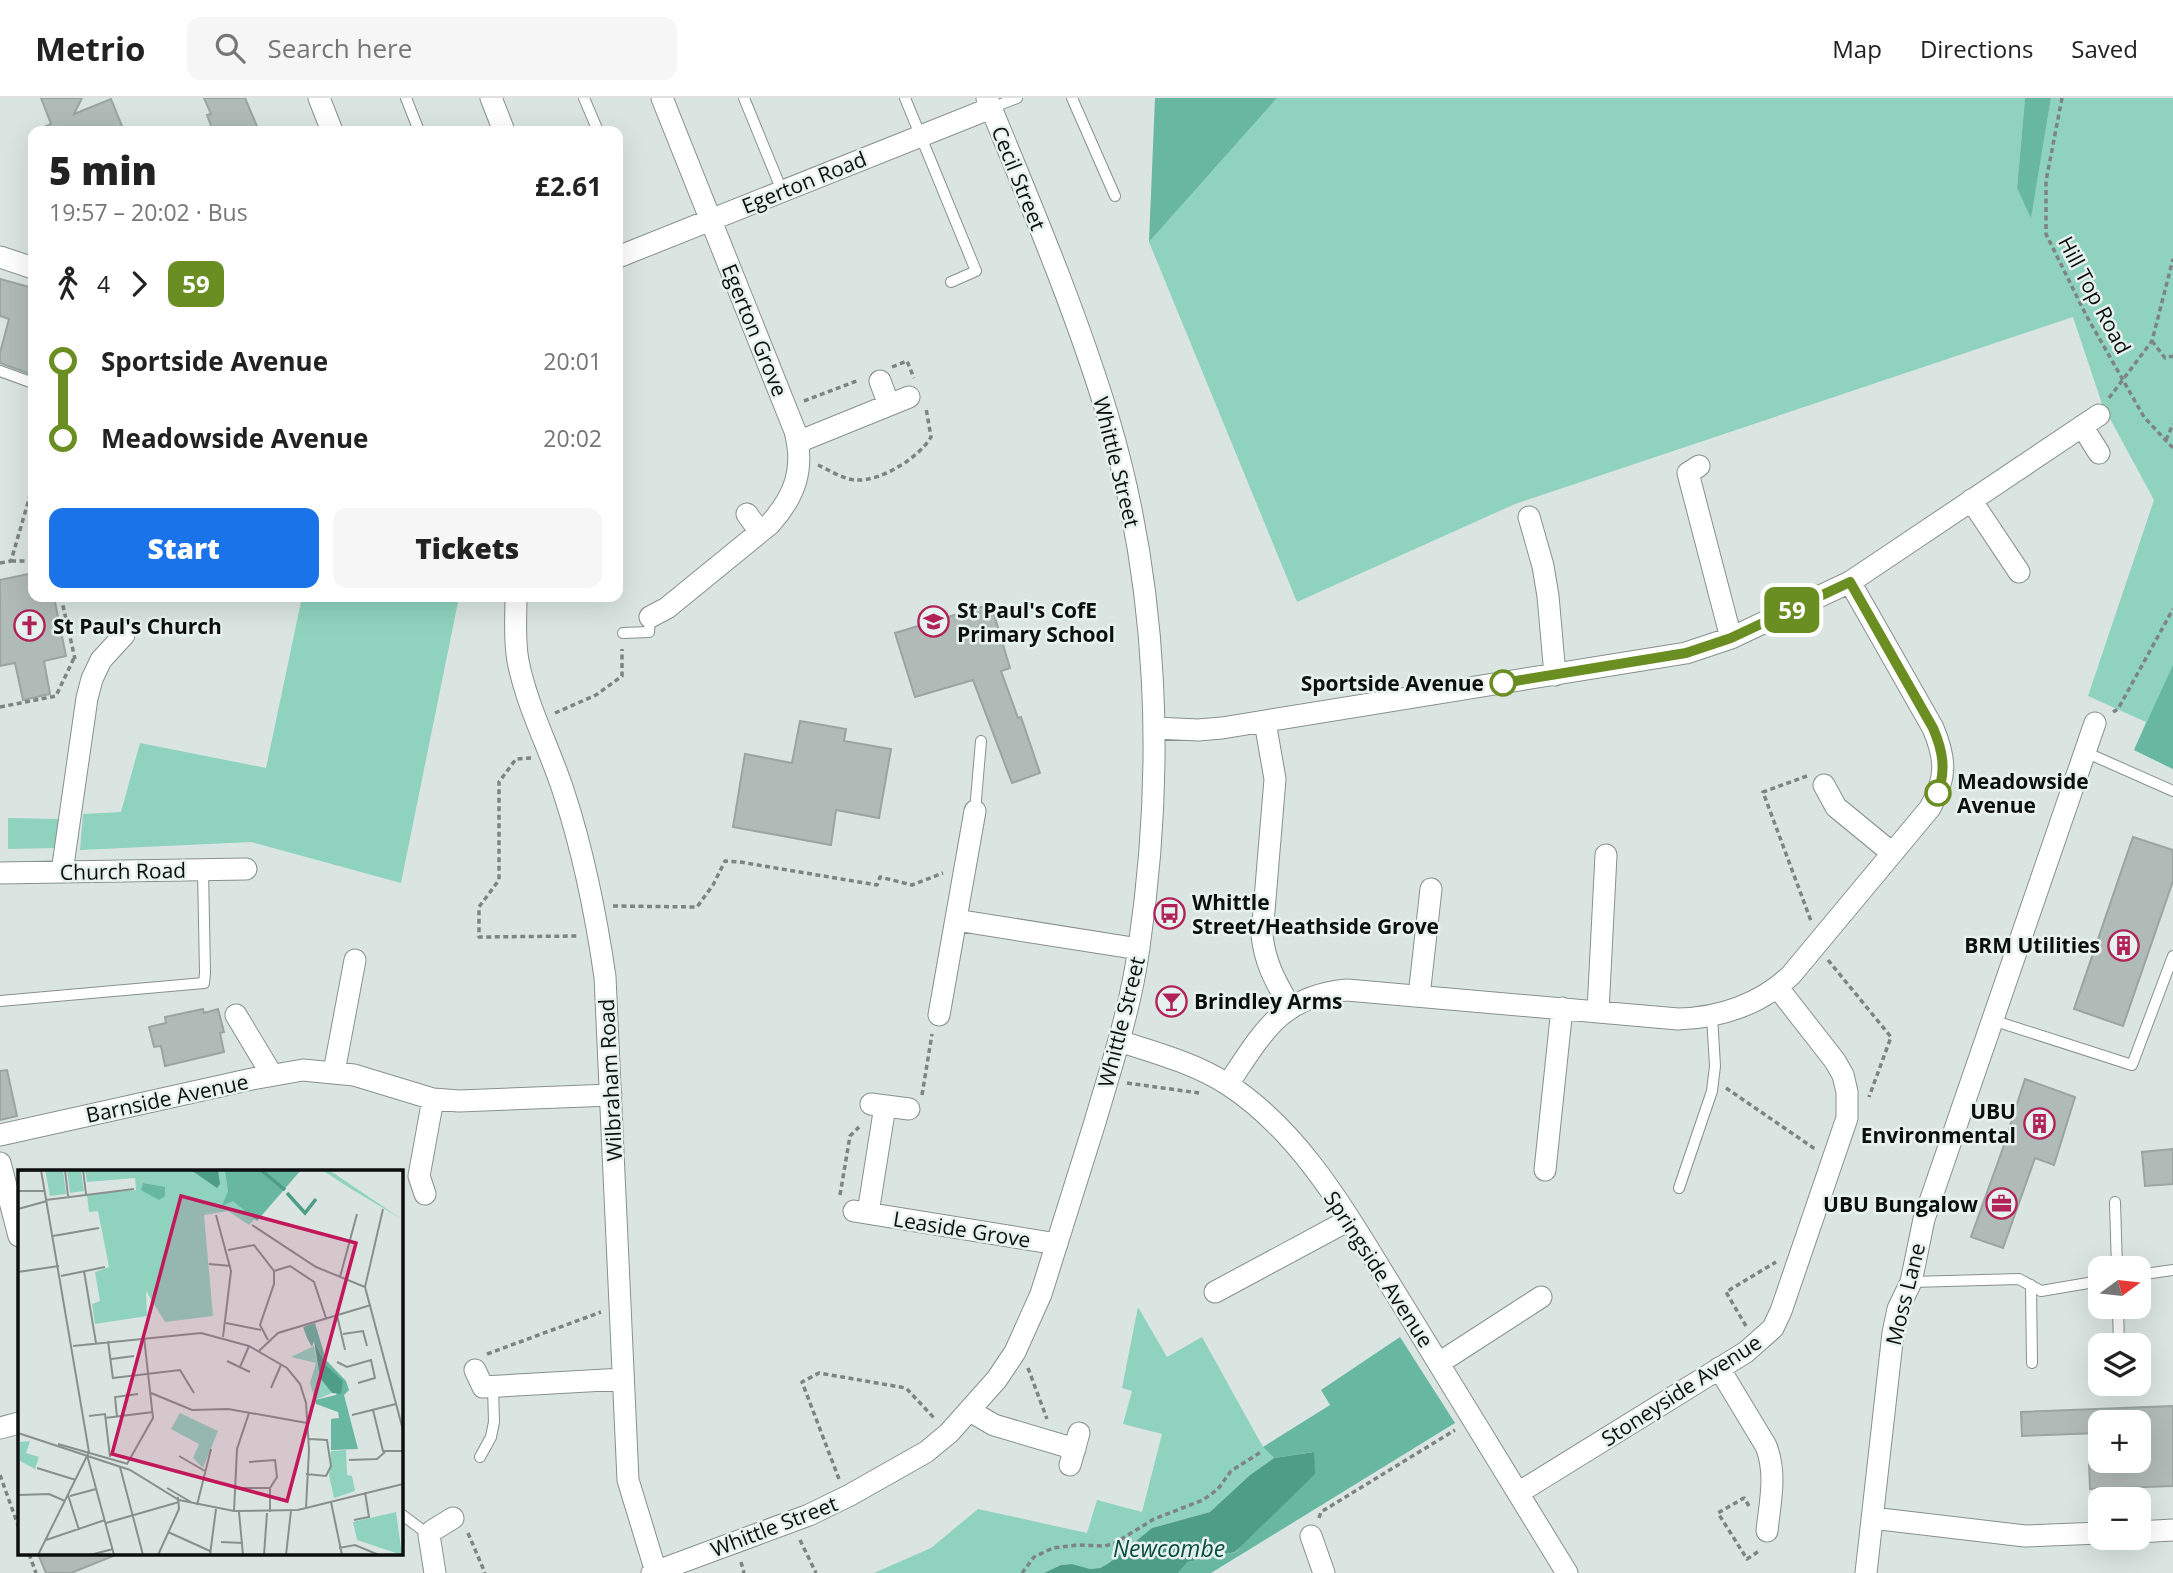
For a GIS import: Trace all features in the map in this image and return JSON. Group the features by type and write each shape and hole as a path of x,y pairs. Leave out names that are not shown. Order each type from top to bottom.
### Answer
{"street":[{"path":"319,98 330,126"},
{"path":"491,98 502,126"},
{"name":"Egerton Grove","path":"650,617 667,608 761,532 782,510 791,495 799,471 800,457 798,442 662,98"},
{"name":"Egerton Road","path":"623,255 920,136 989,103"},
{"name":"Cecil Street","path":"989,103 1052,257"},
{"path":"0,257 28,266"},
{"name":"Whittle Street","path":"654,1572 694,1565 846,1498 926,1452 970,1411 1013,1355 1033,1314 1108,1080 1139,949 1152,831 1155,728 1153,673 1138,548 1121,466 1092,366 1052,257"},
{"path":"798,442 899,401 880,381"},
{"path":"1155,728 1199,730 1265,722 1686,653 1731,638 1850,582 2090,421 2099,453"},
{"path":"1699,466 1688,473 1731,638"},
{"path":"1971,500 2019,572"},
{"path":"747,514 761,532"},
{"path":"1529,517 1543,566 1548,596 1555,675"},
{"path":"1228,1084 1264,1032 1290,1007 1327,991 1347,990 1678,1019 1712,1016 1761,999 1778,988 1934,801 1943,780 1941,746 1933,728 1850,582"},
{"name":"Wilbraham Road","path":"516,602 518,660 536,720 564,792 594,906 605,977 628,1480 654,1572"},
{"path":"62,872 87,698 101,660 124,635"},
{"path":"1265,722 1275,779 1262,935 1269,970 1290,1007"},
{"name":"Moss Lane","path":"1867,1573 1892,1333 1898,1309 1911,1282 1924,1219 2095,723"},
{"path":"1824,785 1836,807 1892,853"},
{"path":"939,1015 975,811"},
{"path":"1598,1011 1606,855"},
{"name":"Church Road","path":"0,873 246,869"},
{"path":"1419,996 1431,889"},
{"path":"956,920 1139,949"},
{"path":"334,1072 355,960"},
{"name":"Stoneyside Avenue","path":"1518,1493 1719,1368 1756,1344 1773,1328 1847,1118 1849,1105 1843,1074 1778,988"},
{"path":"1545,1170 1562,1008"},
{"path":"236,1015 272,1075"},
{"name":"Springside Avenue","path":"1119,1041 1179,1060 1228,1084 1283,1130 1302,1152 1349,1220 1567,1573"},
{"name":"Barnside Avenue","path":"0,1135 303,1070 354,1075 433,1099 459,1101 611,1095"},
{"path":"425,1194 419,1176 433,1099"},
{"path":"878,1105 909,1109"},
{"name":"Leaside Grove","path":"878,1105 861,1212 1057,1244"},
{"path":"0,1163 18,1232"},
{"path":"1214,1292 1349,1220"},
{"path":"1439,1363 1529,1298"},
{"path":"1719,1368 1771,1458 1773,1483 1762,1517"},
{"path":"475,1370 483,1387 623,1379"},
{"path":"970,1411 994,1425 1070,1448"},
{"path":"0,1429 18,1423"},
{"path":"435,1573 429,1535 453,1518"},
{"path":"1872,1518 2025,1536 2088,1533"},
{"path":"2151,1531 2173,1530"},
{"path":"1311,1536 1324,1573"}],"lane":[{"path":"406,98 417,126"},
{"path":"584,98 596,126"},
{"path":"744,98 782,191"},
{"path":"905,98 976,271 951,282"},
{"path":"989,103 1017,98"},
{"path":"1072,98 1115,196"},
{"path":"0,371 28,381"},
{"path":"623,633 649,632 650,617"},
{"path":"975,811 981,741"},
{"path":"2085,752 2173,791"},
{"path":"0,1001 204,983 203,870"},
{"path":"1992,1020 2132,1065 2173,956"},
{"path":"1679,1188 1712,1091 1715,1066 1712,1016"},
{"path":"2115,1202 2116,1256"},
{"path":"2151,1273 2173,1270"},
{"path":"1911,1282 2020,1279 2041,1291 2088,1283"},
{"path":"2031,1285 2032,1363"},
{"path":"480,1457 491,1437 494,1422 493,1387"},
{"path":"402,1515 429,1535"}],"path":[{"name":"Hill Top Road","path":"2062,98 2046,181 2046,234 2080,304 2144,416 2173,448"},
{"path":"2123,380 2152,341 2173,260"},
{"path":"2152,341 2165,358 2173,356"},
{"path":"2166,440 2173,424"},
{"path":"11,561 28,502"},
{"path":"0,563 28,561"},
{"path":"0,707 56,696 74,658 62,602"},
{"path":"2095,723 2118,709 2173,609"},
{"path":"536,720 596,695 622,676 623,633"},
{"path":"74,658 98,667"},
{"path":"550,757 516,759 499,782 499,880 479,907 479,937 599,936"},
{"path":"1824,785 1818,771 1763,792 1817,943 1891,1037 1866,1105 1847,1118"},
{"path":"594,906 696,907 713,885 725,862 740,862 877,886 880,877 912,884 965,864"},
{"path":"909,1109 920,1102 930,1039 939,1015"},
{"path":"1713,1078 1832,1161"},
{"path":"1108,1080 1218,1096 1228,1084"},
{"path":"861,1212 838,1209 850,1136 858,1129 862,1102 878,1105"},
{"path":"1756,1344 1726,1292 1780,1259 1797,1264"},
{"path":"475,1370 472,1360 620,1304"},
{"path":"1013,1355 1028,1368 1070,1448"},
{"path":"846,1498 802,1382 819,1373 906,1388 949,1433"},
{"path":"1311,1536 1321,1512 1473,1419"},
{"path":"1023,1573 1034,1557 1053,1548 1105,1546 1115,1543 1154,1519 1203,1500 1218,1489 1231,1471 1261,1452"},
{"path":"0,1475 18,1525"},
{"path":"1744,1498 1762,1517 1773,1540 1747,1559 1718,1513 1744,1498"},
{"path":"453,1518 460,1516 485,1573"},
{"path":"793,1521 816,1573"},
{"path":"30,1556 36,1573"}],"shaded area":[{"path":"1155,98 1277,98 1149,242"},
{"path":"1277,98 2025,98 2017,188 2031,216 2051,98 2173,98 2173,769 2134,750 2146,722 2088,696 2154,500 2102,404 2073,317 1515,504 1297,602 1149,242"},
{"path":"2025,98 2051,98 2031,218 2017,188"},
{"path":"301,602 458,602 401,883 251,842 80,850 83,814 121,812 140,743 266,768"},
{"path":"2173,665 2173,769 2134,750"},
{"path":"8,818 60,819 56,848 8,849"},
{"path":"1138,1307 1167,1357 1202,1337 1263,1447 1274,1458 1250,1475 1210,1512 1152,1528 1100,1568 1089,1569 1072,1564 1061,1565 1044,1573 874,1573 931,1548 978,1509 1087,1533 1097,1500 1142,1512 1162,1434 1123,1424 1132,1391 1122,1388"},
{"path":"1400,1337 1455,1423 1211,1573 1178,1573 1188,1562 1236,1552 1313,1452 1274,1458 1263,1447 1330,1405 1321,1390"}],"water":[{"name":"Newcombe","path":"1314,1452 1315,1474 1235,1552 1188,1562 1178,1573 1044,1573 1061,1565 1072,1564 1090,1569 1100,1568 1152,1528 1210,1512 1250,1475 1274,1458"}],"building":[{"path":"41,98 82,98 74,114 111,99 122,126 46,126 51,124"},
{"path":"204,98 245,98 257,126 211,126 207,115 211,114"},
{"path":"0,279 28,287 28,373 0,363 9,319 0,316"},
{"name":"St Paul's Church","path":"28,574 28,602 55,602 66,656 44,661 50,694 23,700 15,663 0,666 0,580"},
{"path":"991,604 1010,668 1001,671 1018,718 1021,717 1040,773 1012,783 973,680 915,697 895,633"},
{"path":"800,721 846,729 844,741 891,749 879,818 836,810 831,845 733,827 745,754 792,763"},
{"name":"BRM Utilities","path":"2133,837 2173,850 2173,881 2123,1026 2074,1009"},
{"path":"203,1009 204,1013 218,1009 224,1032 220,1033 224,1052 165,1066 161,1046 154,1047 149,1027 166,1023 165,1017"},
{"path":"7,1070 17,1116 0,1120 0,1071"},
{"path":"2025,1079 2075,1097 2054,1165 2035,1158 2003,1248 1971,1237"},
{"path":"2173,1149 2173,1184 2145,1186 2142,1152"},
{"path":"2173,1406 2173,1486 2090,1487 2089,1473 2151,1473 2151,1410 2088,1410 2088,1433 2022,1436 2021,1412"},
{"path":"39,1556 114,1556 71,1573 46,1573"}],"bus line":[{"name":"59","path":"1503,683 1686,653 1731,638 1850,582 1941,746 1943,780 1938,793"}],"place":[{"name":"St Paul's CofE Primary School","path":"934,622"},
{"name":"St Paul's Church","path":"30,626"},
{"name":"Sportside Avenue","path":"1503,683"},
{"name":"Meadowside Avenue","path":"1938,793"},
{"name":"Whittle Street/Heathside Grove","path":"1169,914"},
{"name":"BRM Utilities","path":"2123,945"},
{"name":"Brindley Arms","path":"1171,1001"},
{"name":"UBU Environmental","path":"2039,1123"},
{"name":"UBU Bungalow","path":"2001,1204"}]}
